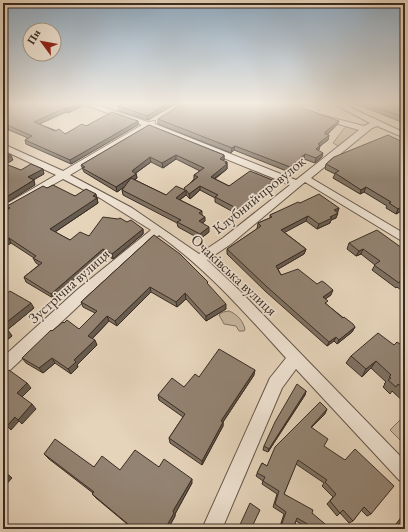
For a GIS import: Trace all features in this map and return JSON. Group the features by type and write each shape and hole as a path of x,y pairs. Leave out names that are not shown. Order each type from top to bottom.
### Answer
{"street":[{"path":"3,210 142,129"},
{"path":"158,129 301,181 405,240"},
{"name":"Клубний провулок","path":"198,260 227,241 365,129"},
{"path":"389,129 405,136"},
{"name":"Очаківська вулиця","path":"3,147 64,175 99,194 158,230 198,260 242,302 405,474"},
{"name":"Зустрічна вулиця","path":"3,367 100,278 158,230"},
{"path":"212,529 264,415 275,382 285,368 296,359"}],"shaded area":[{"path":"344,129 355,129 358,131 340,147 333,143"},
{"path":"229,311 235,314 241,321 245,329 244,331 239,331 236,326 224,324 219,315 223,312"},
{"path":"402,418 405,421 405,445 390,430"}],"building":[{"path":"16,129 50,129 55,131 59,129 65,134 74,129 124,129 70,160 25,140 32,136"},
{"path":"142,129 159,129 224,155 220,159 227,162 225,163 227,164 211,177 229,186 250,171 275,181 238,209 215,197 218,195 200,186 189,194 186,190 176,198 202,211 199,213 205,217 199,221 209,227 200,234 177,222 181,220 122,190 131,178 166,195 176,186 185,190 184,188 198,177 194,175 204,168 176,155 162,163 150,157 132,171 136,174 116,187 82,168 85,167 81,165"},
{"path":"183,129 329,129 325,132 325,134 329,135 318,144 320,145 316,149 323,153 316,158 305,154 290,167 235,146 232,148"},
{"path":"388,135 405,143 405,205 398,209 389,203 391,202 366,187 361,190 335,173 339,171 326,164 334,157"},
{"path":"3,153 11,155 3,160"},
{"path":"3,163 21,170 31,164 43,169 28,177 34,180 3,199"},
{"path":"53,185 75,196 86,189 96,194 93,196 97,198 50,229 70,240 80,232 89,236 103,217 120,218 127,222 131,220 143,229 112,254 103,249 51,294 24,277 42,263 33,258 36,256 9,238 3,241 3,212 10,208 7,206 43,186 47,188"},
{"path":"319,194 339,208 334,210 338,213 330,217 332,218 319,224 308,216 281,230 306,249 276,266 281,275 298,269 317,284 322,281 333,290 323,297 328,301 325,303 355,327 339,340 336,337 329,342 227,249 261,226 258,223 272,217 270,215"},
{"path":"377,230 402,248 404,246 405,247 405,285 400,281 399,283 374,265 380,261 363,249 359,251 349,243"},
{"path":"154,235 180,254 208,282 207,283 226,304 206,316 185,293 176,302 150,287 115,321 107,316 88,336 95,340 74,360 76,362 68,369 52,358 39,368 22,358 51,330 52,331 63,322 64,323 67,320 79,329 97,311 81,302"},
{"path":"10,291 31,303 3,325 3,311 6,309 3,307 3,296"},
{"path":"3,327 8,330 3,335"},
{"path":"378,333 394,345 397,342 403,346 405,344 405,390 398,384 396,387 388,380 391,378 389,377 391,375 376,361 366,369 351,356"},
{"path":"219,349 255,370 221,421 223,422 202,461 169,438 185,414 158,395 172,378 184,387 195,374 199,377"},
{"path":"9,370 27,383 17,393 32,404 18,420 15,417 7,426 3,423 3,376"},
{"path":"297,384 306,391 269,449 264,446 275,422"},
{"path":"320,402 327,409 311,427 328,439 324,446 345,460 355,449 394,486 371,514 364,507 353,521 343,510 340,513 330,501 336,494 325,482 327,480 298,460 284,494 313,510 312,513 325,524 323,529 316,529 297,518 293,529 280,529 286,512 275,504 279,491 263,481 265,477 257,473 262,463 267,466 275,447"},
{"path":"55,439 94,467 102,456 120,470 135,450 159,467 164,459 192,479 173,511 174,513 165,529 134,529 92,494 94,492 44,454"},
{"path":"3,471 8,475 3,480"},
{"path":"250,503 260,510 251,529 238,529"},
{"path":"405,516 405,529 396,529"}]}
